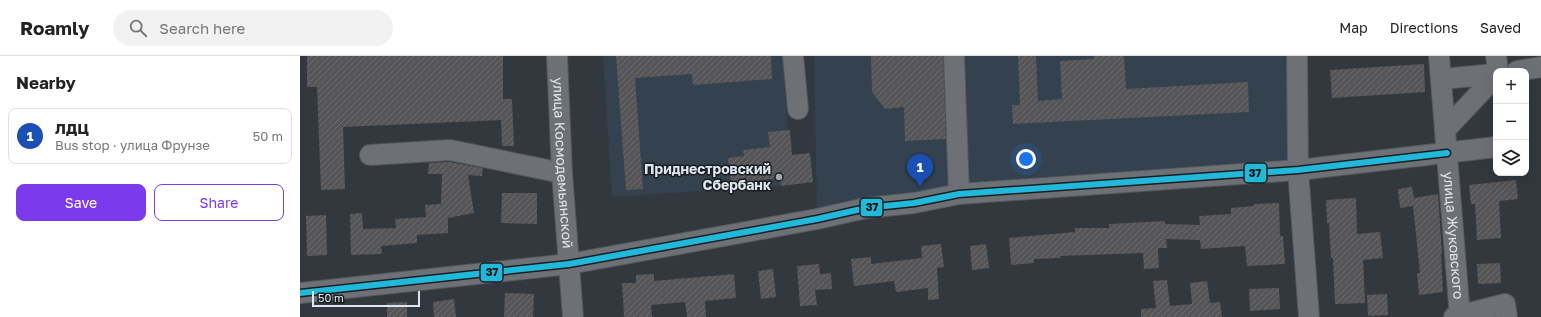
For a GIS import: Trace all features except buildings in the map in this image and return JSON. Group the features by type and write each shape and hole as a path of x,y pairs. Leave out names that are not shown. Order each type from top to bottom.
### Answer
{"street":[{"name":"улица Космодемьянской","path":"557,56 562,173 573,317"},
{"path":"792,56 798,109"},
{"path":"954,56 959,194"},
{"path":"1297,56 1298,170 1309,317"},
{"name":"улица Жуковского","path":"1439,56 1446,130 1458,317"},
{"path":"1496,56 1498,68"},
{"path":"1529,69 1541,67"},
{"path":"1441,79 1493,75"},
{"path":"1446,130 1493,78"},
{"path":"300,293 569,264 810,220 866,208 914,203 959,194 1298,170 1493,147"},
{"path":"370,155 450,150 562,173"},
{"path":"1458,317 1506,304 1507,317"}],"shaded area":[{"path":"603,56 783,56 791,185 612,197"},
{"path":"814,56 1290,56 1294,164 817,219"}],"transit line":[{"name":"37","path":"300,293 569,264 817,219 866,208 914,203 959,194 1298,170 1447,153"}],"place":[{"name":"Приднестровский Сбербанк","path":"779,177"},
{"name":"ЛДЦ","path":"920,187"}]}
